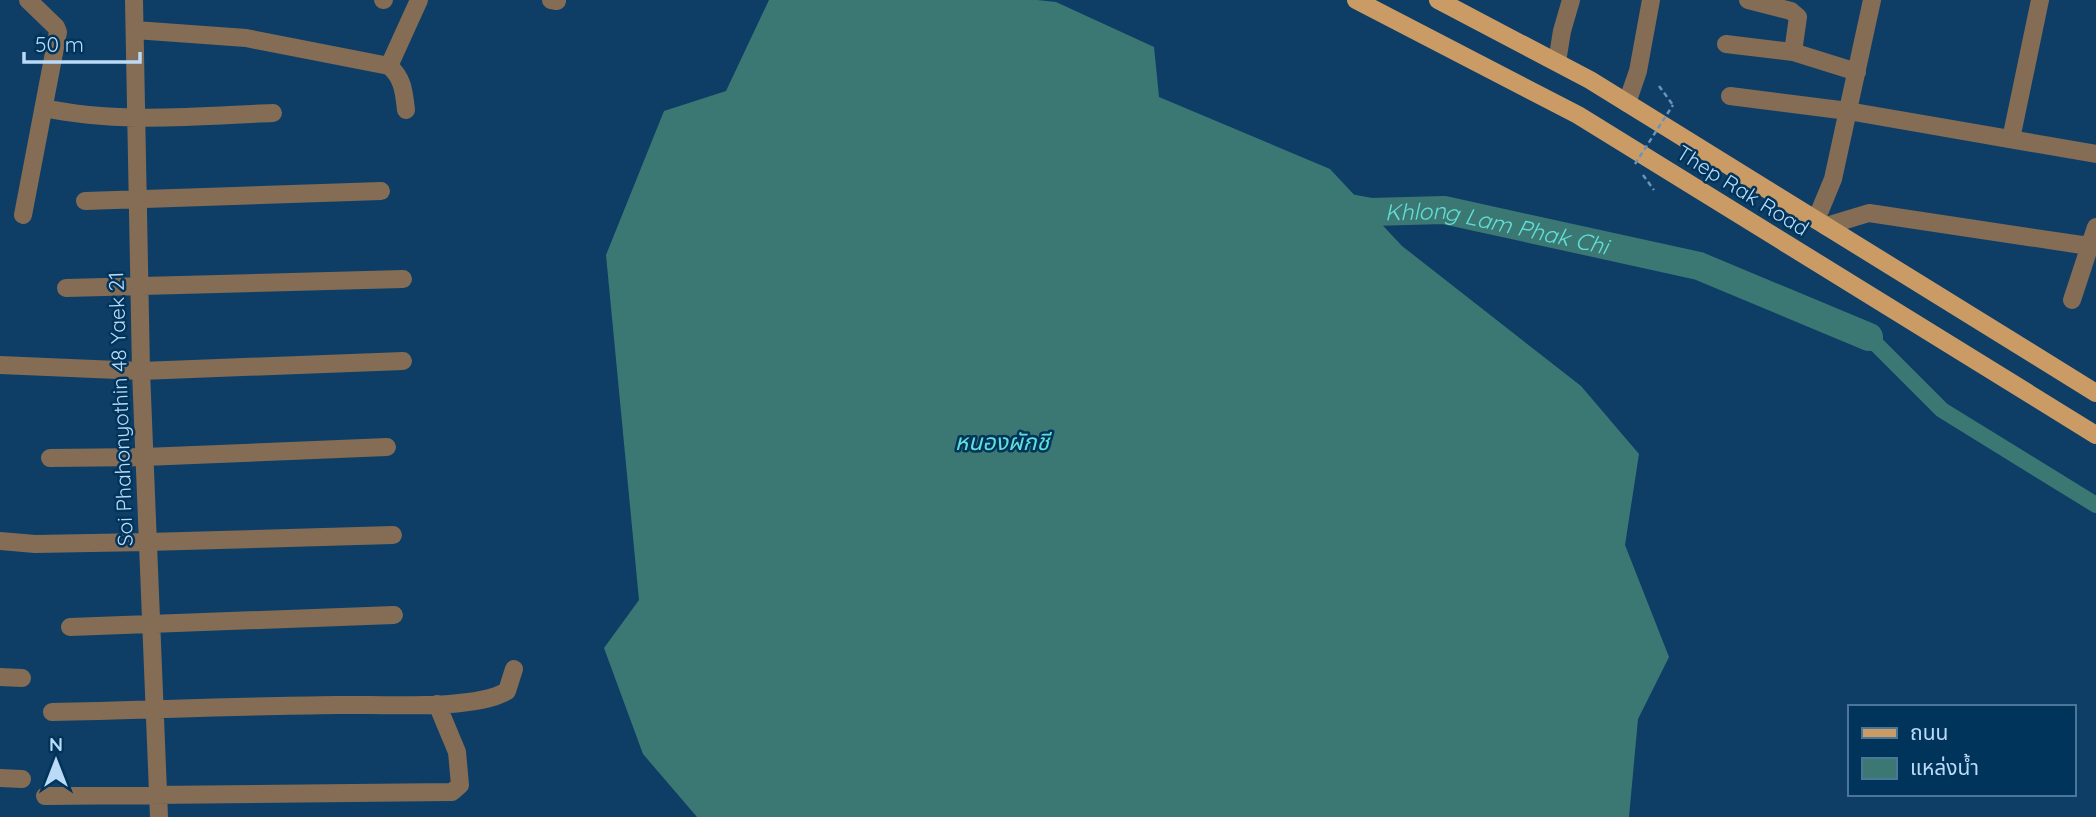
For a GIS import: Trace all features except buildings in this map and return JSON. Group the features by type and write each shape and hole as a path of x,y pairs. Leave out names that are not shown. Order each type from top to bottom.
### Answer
{"main road":[{"name":"Thep Rak Road","path":"1356,0 1578,115 2096,435"},
{"name":"Thep Rak Road","path":"1438,0 1557,62 1627,103 2096,393"}],"street":[{"path":"23,215 58,32 28,0"},
{"name":"Soi Phahonyothin 48 Yaek 21","path":"134,0 138,286 159,817"},
{"path":"388,66 419,0"},
{"path":"1557,62 1571,0"},
{"path":"1627,103 1638,71 1651,0"},
{"path":"1748,0 1791,10 1798,17 1793,52"},
{"path":"1872,0 1821,223 1869,213 2082,245 2094,235"},
{"path":"2011,139 2040,0"},
{"path":"135,30 246,38 388,66 402,81 406,110"},
{"path":"1726,44 1793,52 1857,72"},
{"path":"1730,96 1848,111 2096,154"},
{"path":"44,108 80,114 135,117 273,113"},
{"path":"85,201 381,191"},
{"path":"2073,300 2094,235"},
{"path":"66,288 403,279"},
{"path":"0,365 141,372 403,361"},
{"path":"50,458 387,447"},
{"path":"0,541 35,544 393,534"},
{"path":"70,627 394,615"},
{"path":"52,712 437,704 499,696 509,689 514,669"},
{"path":"0,677 22,678"},
{"path":"45,796 452,792 460,785 457,752 437,704"},
{"path":"0,778 22,779"}],"path":[{"path":"1654,190 1634,164 1673,105 1659,86"}],"water":[{"name":"หนองผักชี","path":"769,0 1056,2 1154,47 1159,97 1330,169 1402,246 1581,386 1639,454 1625,545 1669,657 1638,719 1629,817 697,817 643,754 604,648 639,600 606,255 664,111 726,91"}],"waterway":[{"name":"Khlong Lam Phak Chi","path":"1333,205 1371,212 1444,210 1699,266 1869,337"},
{"name":"Khlong Lam Phak Chi","path":"1869,337 1942,410 2096,505"}]}
